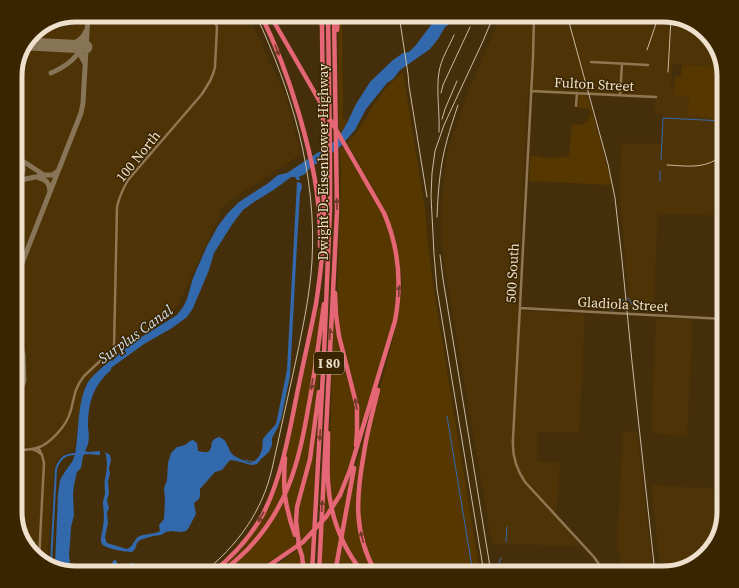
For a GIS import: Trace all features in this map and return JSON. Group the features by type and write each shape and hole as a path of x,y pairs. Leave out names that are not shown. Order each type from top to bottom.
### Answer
{"highway":[{"path":"265,22 286,71 314,169 320,231 316,304"},
{"path":"274,22 381,207 392,232 396,249 399,287 397,321 369,425 362,461 358,496 358,516 362,536 373,566"},
{"path":"322,22 326,83 327,128 330,141"},
{"name":"Dwight D. Eisenhower Highway","path":"312,566 330,209 328,22"},
{"name":"Dwight D. Eisenhower Highway","path":"318,566 337,211 334,22"},
{"path":"335,72 338,22"},
{"path":"220,566 235,552 250,534 262,516 276,481 288,435 316,304 323,255 324,226 322,25"},
{"path":"335,260 336,309 339,336 356,407 357,432 354,456"},
{"path":"229,566 240,557 259,537 277,512 291,480 299,456 311,394 327,276"},
{"path":"268,566 303,542 318,528 332,510 340,495 349,475 369,410 395,322 398,305"},
{"path":"303,566 296,521 297,507 310,458 324,354"},
{"path":"329,363 330,377 327,474 330,500 340,534 349,553 358,566"},
{"path":"336,566 353,474 369,410"},
{"path":"288,435 284,478 285,501 290,521 299,545"}],"street":[{"name":"100 North","path":"38,447 58,433 66,424 76,389 80,381 114,348 117,215 119,197 128,180 202,94 210,81 215,66 217,27 215,22"},
{"name":"500 South","path":"534,22 513,436 514,456 518,469 525,482 594,557 600,566"},
{"path":"591,62 648,65"},
{"path":"620,95 622,64"},
{"name":"Fulton Street","path":"531,91 656,97"},
{"path":"576,93 576,106"},
{"name":"Gladiola Street","path":"520,308 717,319"},
{"path":"22,450 38,447 44,463 39,551"},
{"path":"31,449 42,455"}],"shaded area":[{"path":"251,22 286,97 301,154 224,205 178,306 108,359 85,384 74,449 61,456 56,461 54,468 47,558 33,545 24,526 22,515 22,73 28,52 31,46 46,31 66,23"},
{"path":"338,22 342,22 343,118 347,121 341,133 339,130"},
{"path":"498,22 673,23 690,29 704,41 713,56 716,66 672,64 671,86 690,87 717,110 717,216 658,213 653,311 630,309 619,189 622,143 661,144 663,114 654,114 655,99 528,93 517,310 585,314 579,433 538,432 537,461 560,463 556,515 581,546 492,544 443,255 441,224 443,185 448,149 469,89"},
{"path":"682,65 716,67 717,118 688,116 689,96 674,95 675,76 681,77"},
{"path":"403,72 425,209 435,297 479,566 375,566 367,550 359,515 362,468 376,404 398,319 402,286 399,257 389,220 361,169 359,162 347,144 362,125 386,88"},
{"path":"585,94 585,97 588,97 612,185 529,181 530,156 545,158 569,157 572,124 581,125 589,120 587,118 591,115 590,109 578,107 579,95"},
{"path":"344,146 357,172 361,175 383,214 392,239 398,270 395,314 358,442 359,421 338,321 337,293 341,170 340,149"},
{"path":"318,307 322,307 317,347 303,430 288,486 291,488 297,469 319,346 321,346 311,447 295,531 286,496 286,459"},
{"path":"334,312 340,352 354,401 355,439 353,456 348,472 333,506 329,470"},
{"path":"656,318 693,319 687,436 651,433"},
{"path":"376,393 366,435 358,522 373,566 359,566 343,538 356,465"},
{"path":"317,422 310,566 304,566 297,515"},
{"path":"623,431 637,432 652,566 619,566 620,551 617,551"},
{"path":"282,467 284,495 271,519 244,552 227,566 221,566 254,530"},
{"path":"326,469 340,538 335,566 321,566"},
{"path":"350,477 341,533 333,511 344,492"},
{"path":"651,485 717,489 717,512 713,532 708,542 698,553 683,562 673,565 660,566"},
{"path":"284,500 297,545 276,559 268,562 266,566 231,566 241,558"},
{"path":"342,542 357,566 339,566"},
{"path":"298,549 302,566 274,566"}],"water":[{"path":"434,22 453,22 445,27 430,49 400,70 393,79 387,83 366,109 355,130 340,147 299,177 300,180 297,180 295,177 291,177 243,210 214,253 209,270 193,308 187,317 172,328 144,344 111,368 111,370 100,382 93,396 89,410 89,439 85,451 100,451 100,455 85,454 83,456 81,468 77,472 73,494 74,515 71,527 69,555 72,566 55,562 60,480 75,455 81,400 89,381 105,365 140,338 177,315 187,299 193,278 207,246 218,226 228,213 239,202 278,175 287,173 325,149 339,137 356,104 370,82 393,60 403,53 409,52"},
{"path":"297,182 301,183 302,187 300,194 290,376 281,419 272,438 272,445 269,452 257,464 251,465 231,460 222,470 215,472 200,489 199,499 194,503 196,514 186,531 171,531 140,540 132,552 116,550 104,546 101,540 104,520 103,501 107,466 105,452 110,455 111,460 108,481 109,493 107,501 109,508 107,513 108,523 105,537 107,543 127,549 131,547 138,537 160,531 159,525 164,519 164,488 167,480 168,463 171,453 177,447 185,445 193,440 197,443 198,451 208,452 211,448 213,440 219,437 226,442 232,454 250,463 255,461 259,456 262,449 263,439 276,424 287,370"},
{"path":"114,560 117,561 118,566 112,566"},
{"path":"131,563 134,563 137,566 129,566"}],"waterway":[{"path":"661,160 663,118 717,121"},
{"path":"660,171 660,181"},
{"path":"627,298 635,310"},
{"path":"612,311 624,299"},
{"path":"447,416 472,566"},
{"path":"51,560 56,469 63,457 76,454"},
{"path":"245,460 253,462"},
{"path":"506,542 507,527"},
{"path":"498,566 501,558"}],"taxiway":[{"path":"22,263 81,113 83,103 88,22"},
{"path":"59,45 78,41 86,31"},
{"path":"51,73 72,60 85,40"},
{"path":"66,46 78,51 84,62"},
{"path":"22,161 44,175 52,175 58,171"},
{"path":"22,163 22,173"},
{"path":"22,180 46,175"},
{"path":"39,178 44,179 47,182 50,192"},
{"path":"22,351 24,381 22,386"}],"runway":[{"path":"33,44 86,47"}],"tram line":[{"path":"211,566 237,540 255,514 268,485 301,335 311,273 313,229 306,166 291,104 281,74 259,22"}],"railway":[{"path":"400,22 427,197"},
{"path":"483,566 437,289 431,196 435,151 444,125 491,22"},
{"path":"569,22 608,164 615,198 654,566"},
{"path":"647,50 657,22"},
{"path":"668,72 671,23"},
{"path":"441,93 443,85 470,27"},
{"path":"439,132 439,72 443,58 454,35"},
{"path":"442,119 457,81"},
{"path":"437,217 441,168 448,136 458,105"},
{"path":"667,165 697,166 704,165 717,159"},
{"path":"440,255 490,566"}],"water label":[{"name":"Surplus Canal","path":"135,334"}]}
